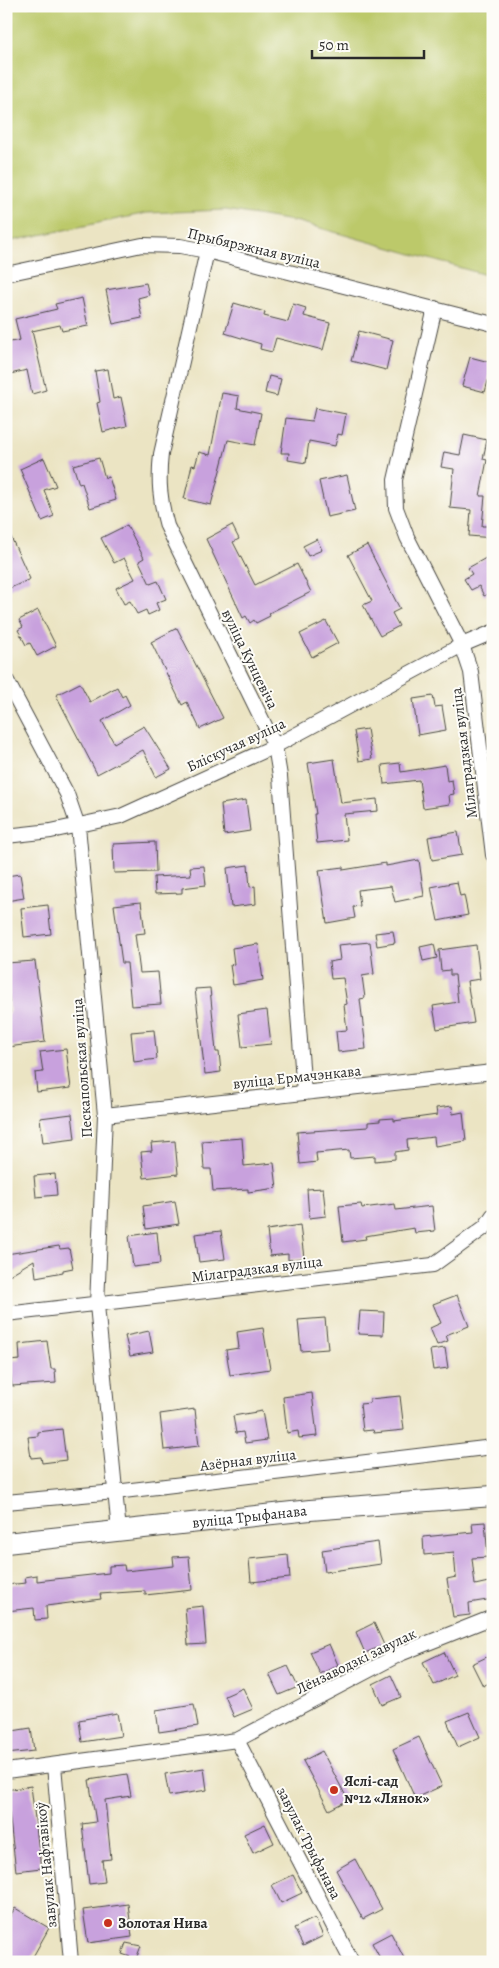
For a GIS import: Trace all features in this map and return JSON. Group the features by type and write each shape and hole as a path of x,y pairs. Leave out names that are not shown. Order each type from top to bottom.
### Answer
{"street":[{"name":"Прыбярэжная вуліца","path":"6,274 142,245 180,246 207,251 493,324"},
{"name":"вуліца Кунцевіча","path":"207,251 161,454 158,480 160,500 167,526 276,746 280,776 304,1092"},
{"name":"Мілаградзкая вуліца","path":"435,308 395,480 396,508 407,537 462,645 471,672 493,855"},
{"name":"Бліскучая вуліца","path":"6,836 78,826 121,816 276,746 462,645 493,632"},
{"name":"Пескапольская вуліца","path":"6,679 67,794 78,826 105,1115 97,1305 119,1531"},
{"name":"вуліца Ермачэнкава","path":"105,1115 493,1072"},
{"name":"Мілаградзкая вуліца","path":"6,1314 433,1265 485,1227 493,1215"},
{"name":"Азёрная вуліца","path":"6,1502 114,1492 493,1447"},
{"name":"вуліца Трыфанава","path":"6,1543 310,1510 493,1496"},
{"name":"Лёнзаводзкі завулак","path":"237,1740 400,1654 493,1617"},
{"path":"6,1771 237,1740"},
{"name":"завулак Трыфанава","path":"237,1740 352,1962"},
{"name":"завулак Нафтавікоў","path":"54,1765 71,1962"}],"green space":[{"path":"6,6 493,6 493,277 299,222 226,210 147,213 6,242"}],"building":[{"path":"146,283 149,295 138,298 142,318 113,324 106,290"},
{"path":"82,298 88,326 62,331 60,325 32,331 46,390 32,394 27,370 6,375 6,343 20,340 15,319 57,309 55,304"},
{"path":"234,303 265,312 264,316 288,322 293,304 306,308 304,316 330,323 323,350 276,338 272,352 260,349 261,344 225,333"},
{"path":"359,331 393,340 386,370 351,361"},
{"path":"470,357 493,363 485,392 462,386"},
{"path":"108,369 113,399 121,397 127,426 103,432 97,403 100,402 95,371"},
{"path":"269,376 281,379 277,396 265,393"},
{"path":"222,393 239,396 237,408 261,413 255,445 228,440 211,505 184,499 192,465 195,466 199,452 210,455"},
{"path":"315,408 346,414 342,435 338,434 335,446 309,441 306,463 288,460 289,453 281,453 286,418 312,421"},
{"path":"464,435 487,440 483,459 487,460 480,496 485,496 482,526 493,526 493,538 469,536 471,510 450,508 454,469 441,467 444,452 460,455"},
{"path":"44,458 56,486 44,490 54,516 42,521 20,469"},
{"path":"99,458 105,478 109,477 116,500 90,508 82,483 79,484 73,465"},
{"path":"347,475 355,511 327,517 319,481"},
{"path":"127,525 144,558 139,561 150,584 158,581 166,599 156,603 159,610 148,615 146,610 137,614 130,601 124,604 116,588 135,579 124,558 114,563 101,538"},
{"path":"232,525 239,539 233,542 255,585 297,564 311,592 269,613 270,616 256,623 254,620 250,623 246,616 243,618 206,539"},
{"path":"6,526 30,579 6,590"},
{"path":"317,539 322,550 308,556 303,546"},
{"path":"367,545 400,609 392,613 399,626 380,636 363,605 372,601 348,555"},
{"path":"493,554 493,591 484,596 479,586 471,590 464,579 472,574 468,568"},
{"path":"38,610 56,646 37,656 30,643 26,645 18,630 23,627 19,620"},
{"path":"326,621 338,643 312,657 300,634"},
{"path":"177,628 223,718 200,729 187,702 182,705 151,642"},
{"path":"80,683 90,702 117,687 122,697 125,695 130,705 102,721 114,743 144,726 171,769 156,777 143,750 97,774 56,695"},
{"path":"433,696 435,707 442,706 446,730 418,735 413,699"},
{"path":"367,729 372,759 359,761 354,731"},
{"path":"334,759 341,803 377,799 378,811 344,814 347,840 317,843 314,814 316,814 308,763"},
{"path":"400,763 401,772 445,765 447,781 452,780 454,794 449,795 450,804 423,808 419,780 384,784 382,765"},
{"path":"246,800 250,831 224,835 221,804"},
{"path":"458,832 462,855 432,860 428,837"},
{"path":"155,842 156,872 114,873 113,844"},
{"path":"419,860 424,896 395,902 391,886 358,890 360,906 353,907 355,918 327,923 319,870 343,867 343,870 386,863 386,866"},
{"path":"248,865 250,887 255,886 256,904 231,907 227,868"},
{"path":"204,866 206,885 182,888 182,893 155,894 154,877 191,875 190,867"},
{"path":"20,874 24,898 6,901 6,876"},
{"path":"457,882 460,896 464,895 468,915 438,921 431,887"},
{"path":"141,902 145,933 135,934 140,973 158,972 161,1004 131,1006 127,963 122,963 114,905"},
{"path":"48,905 51,934 24,937 21,908"},
{"path":"393,931 395,943 377,946 375,933"},
{"path":"370,942 374,974 362,976 365,998 360,999 366,1049 338,1052 336,1031 347,1030 344,1005 347,1004 343,978 331,979 329,962 340,960 338,945"},
{"path":"258,944 263,980 233,985 230,965 234,964 232,948"},
{"path":"434,944 437,958 423,961 420,947"},
{"path":"476,945 480,979 467,981 474,1023 437,1029 433,1006 458,1002 455,975 450,975 450,970 441,971 439,950"},
{"path":"35,961 45,1042 8,1047 6,1014 10,1013 6,963"},
{"path":"210,988 216,1052 219,1052 221,1072 205,1074 195,989"},
{"path":"267,1010 271,1044 242,1047 238,1014"},
{"path":"154,1030 157,1059 134,1062 131,1032"},
{"path":"66,1049 71,1088 37,1092 35,1073 43,1072 40,1052"},
{"path":"452,1106 453,1114 463,1112 466,1141 435,1146 434,1137 407,1140 408,1150 395,1152 395,1159 375,1161 375,1156 350,1158 349,1150 316,1153 317,1162 300,1164 297,1132 368,1127 368,1122 380,1121 380,1119 394,1118 394,1121 437,1115 436,1108"},
{"path":"72,1114 75,1139 43,1143 40,1118"},
{"path":"242,1138 244,1166 274,1163 277,1188 248,1192 248,1189 213,1191 211,1169 204,1169 202,1141"},
{"path":"175,1141 178,1174 144,1178 141,1152 152,1151 151,1143"},
{"path":"55,1174 57,1195 36,1197 34,1176"},
{"path":"323,1188 326,1216 309,1218 307,1189"},
{"path":"175,1201 179,1224 146,1229 143,1206"},
{"path":"361,1204 362,1208 395,1204 396,1210 432,1206 435,1231 415,1233 414,1228 365,1236 366,1239 343,1242 339,1206"},
{"path":"300,1225 304,1258 288,1260 288,1254 270,1256 267,1230"},
{"path":"221,1231 225,1259 199,1262 195,1234"},
{"path":"157,1232 160,1264 133,1267 129,1236"},
{"path":"59,1246 60,1249 69,1248 73,1268 63,1270 63,1272 36,1277 34,1260 6,1277 6,1254"},
{"path":"457,1295 469,1326 446,1335 448,1341 437,1345 430,1328 441,1323 433,1304"},
{"path":"360,1311 384,1312 383,1335 358,1334"},
{"path":"325,1318 328,1349 301,1351 298,1320"},
{"path":"263,1328 270,1369 230,1375 226,1350 239,1348 237,1332"},
{"path":"149,1331 153,1352 130,1356 125,1336"},
{"path":"47,1341 51,1369 55,1369 56,1383 12,1386 9,1361 20,1360 19,1344"},
{"path":"445,1348 448,1368 433,1370 430,1350"},
{"path":"312,1393 317,1436 299,1438 298,1431 287,1433 283,1397"},
{"path":"400,1396 404,1430 374,1433 373,1430 363,1431 360,1404 370,1403 370,1399"},
{"path":"195,1409 199,1446 164,1450 160,1414"},
{"path":"262,1411 267,1440 245,1443 243,1432 236,1433 233,1416"},
{"path":"62,1429 66,1460 42,1463 41,1457 31,1458 28,1437 38,1436 38,1432"},
{"path":"485,1522 488,1557 472,1558 475,1585 493,1581 493,1599 469,1603 470,1615 453,1617 447,1579 456,1577 454,1552 424,1555 423,1537 473,1532 472,1523"},
{"path":"378,1542 381,1564 325,1572 322,1550"},
{"path":"288,1555 290,1578 251,1582 249,1559"},
{"path":"189,1556 192,1590 145,1595 145,1591 100,1594 101,1599 46,1606 47,1619 35,1620 34,1608 6,1611 6,1585 26,1583 25,1577 37,1575 37,1581 109,1573 109,1566 124,1565 125,1571 174,1566 173,1557"},
{"path":"203,1606 206,1644 188,1645 185,1608"},
{"path":"374,1623 384,1645 365,1653 356,1632"},
{"path":"329,1644 338,1665 320,1674 310,1652"},
{"path":"444,1652 455,1675 434,1685 423,1662"},
{"path":"493,1654 493,1681 483,1686 472,1664"},
{"path":"288,1666 298,1687 279,1695 269,1674"},
{"path":"391,1675 401,1697 382,1705 373,1684"},
{"path":"243,1688 253,1709 234,1717 225,1696"},
{"path":"194,1704 198,1726 159,1732 156,1710"},
{"path":"469,1712 480,1737 458,1747 447,1721"},
{"path":"117,1713 121,1736 82,1742 79,1720"},
{"path":"31,1728 34,1751 6,1754 6,1732"},
{"path":"419,1737 442,1786 415,1798 393,1749"},
{"path":"322,1751 348,1800 329,1810 303,1761"},
{"path":"204,1768 207,1790 169,1796 165,1774"},
{"path":"127,1774 131,1796 105,1800 111,1859 102,1860 105,1882 89,1884 82,1824 96,1822 89,1780"},
{"path":"31,1786 41,1868 16,1871 9,1812 6,1813 6,1790"},
{"path":"265,1824 274,1843 253,1853 244,1834"},
{"path":"355,1859 382,1909 363,1919 336,1870"},
{"path":"293,1875 302,1893 281,1903 272,1885"},
{"name":"Золотая Нива","path":"128,1904 132,1937 88,1943 83,1910"},
{"path":"15,1908 49,1928 30,1962 6,1962 6,1923"},
{"path":"315,1918 323,1936 303,1946 294,1928"},
{"path":"391,1933 406,1962 382,1962 372,1943"},
{"path":"126,1943 141,1946 136,1959 122,1954"}],"place":[{"name":"Яслі-сад №12 «Лянок»","path":"334,1790"},
{"name":"Золотая Нива","path":"108,1923"}]}
